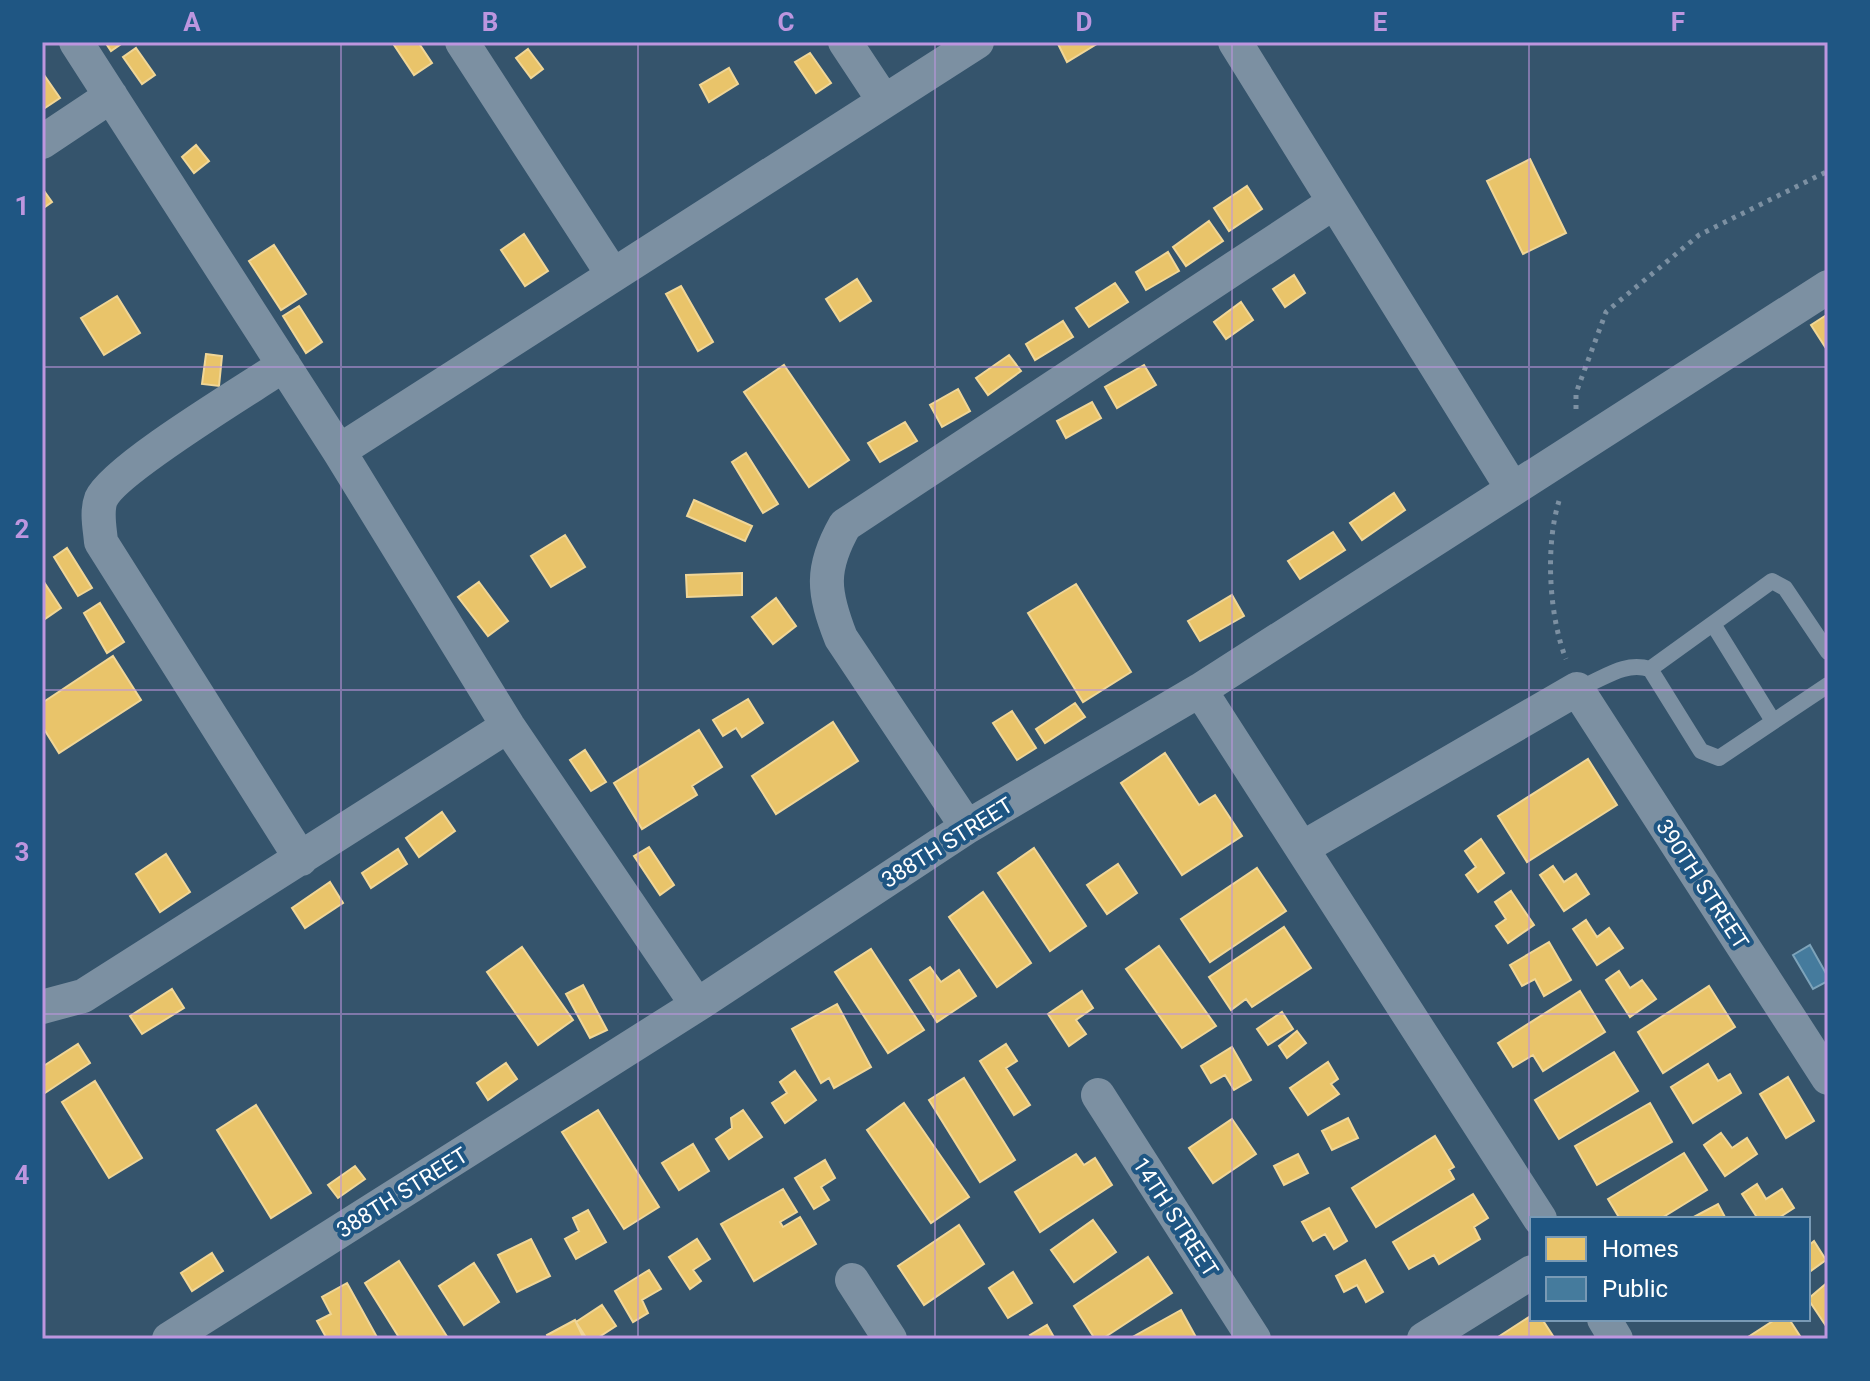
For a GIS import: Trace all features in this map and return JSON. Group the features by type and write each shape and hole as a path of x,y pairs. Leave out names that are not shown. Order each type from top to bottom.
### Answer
{"street":[{"path":"76,42 339,451 508,726 697,1005"},
{"path":"462,42 613,275"},
{"path":"845,42 884,101"},
{"path":"339,451 977,42"},
{"path":"1235,42 1512,488"},
{"path":"42,142 111,96"},
{"path":"967,827 841,638 830,609 825,581 829,552 845,525 1333,203"},
{"name":"388TH STREET","path":"169,1339 697,1005 967,827 1200,690 1828,287"},
{"path":"284,365 131,468 101,500 99,521 101,542 301,859"},
{"path":"1304,847 1577,689"},
{"name":"390TH STREET","path":"1577,689 1828,1078"},
{"path":"1200,690 1304,847 1539,1217"},
{"path":"42,1007 83,996 508,726"},
{"name":"14TH STREET","path":"1098,1095 1254,1339"},
{"path":"1424,1339 1530,1273"},
{"path":"852,1280 890,1339"},
{"path":"1605,1321 1616,1339"}],"lane":[{"path":"1650,669 1772,581 1785,588 1828,652"},
{"path":"1713,624 1773,721"},
{"path":"1577,689 1612,671 1637,665 1650,669 1701,751 1719,758 1828,685"}],"building: Homes":[{"path":"105,42 124,42 111,51"},
{"path":"392,42 418,42 432,63 414,75"},
{"path":"1057,42 1100,42 1067,62"},
{"path":"136,48 155,75 142,84 123,57"},
{"path":"528,49 543,69 531,78 516,58"},
{"path":"810,53 831,83 816,93 795,62"},
{"path":"729,68 738,84 709,102 700,85"},
{"path":"42,72 60,98 42,110"},
{"path":"196,145 209,161 194,173 182,157"},
{"path":"1530,159 1566,233 1523,254 1487,181"},
{"path":"1247,186 1262,209 1229,231 1214,208"},
{"path":"42,188 52,202 42,209"},
{"path":"1209,221 1223,241 1186,266 1173,247"},
{"path":"524,234 548,271 525,286 501,250"},
{"path":"274,245 306,294 281,310 249,261"},
{"path":"1168,252 1179,271 1146,290 1136,272"},
{"path":"1294,275 1305,293 1285,307 1273,289"},
{"path":"857,279 871,301 840,321 826,299"},
{"path":"1115,283 1128,302 1089,327 1076,308"},
{"path":"681,286 713,342 698,351 666,294"},
{"path":"117,296 140,333 104,355 81,318"},
{"path":"1241,302 1253,320 1226,339 1214,322"},
{"path":"299,306 322,342 306,353 283,316"},
{"path":"1828,314 1828,349 1827,350 1811,325"},
{"path":"1063,321 1073,337 1035,360 1026,344"},
{"path":"206,354 222,356 219,386 202,384"},
{"path":"1009,355 1021,371 988,395 976,378"},
{"path":"784,365 849,460 809,487 744,392"},
{"path":"1144,365 1156,385 1117,408 1105,387"},
{"path":"958,389 970,411 942,427 930,405"},
{"path":"1092,402 1101,418 1066,438 1057,421"},
{"path":"905,422 917,441 880,462 868,443"},
{"path":"746,453 778,504 763,513 732,462"},
{"path":"1394,493 1405,510 1362,540 1350,523"},
{"path":"694,500 752,526 745,541 687,516"},
{"path":"1333,532 1345,550 1300,579 1288,561"},
{"path":"565,535 585,567 551,587 531,556"},
{"path":"67,548 92,588 78,596 54,557"},
{"path":"742,573 742,595 687,597 686,575"},
{"path":"42,579 61,608 42,621"},
{"path":"479,582 508,621 488,636 458,597"},
{"path":"1076,584 1131,672 1083,702 1028,613"},
{"path":"1232,595 1244,616 1200,641 1188,621"},
{"path":"776,598 796,626 773,644 752,617"},
{"path":"100,603 124,642 107,653 84,613"},
{"path":"113,656 141,700 59,753 42,726 42,703"},
{"path":"748,699 763,723 742,737 736,728 723,736 713,720"},
{"path":"1075,703 1085,717 1045,743 1036,729"},
{"path":"1012,711 1036,748 1017,760 993,723"},
{"path":"833,722 858,761 776,814 752,776"},
{"path":"699,730 722,767 692,786 697,795 642,829 614,783"},
{"path":"585,750 606,782 591,791 570,760"},
{"path":"1165,753 1199,805 1215,795 1242,836 1182,875 1121,783"},
{"path":"1588,759 1617,805 1527,862 1498,816"},
{"path":"442,812 455,831 419,857 406,838"},
{"path":"1481,839 1504,873 1478,892 1466,875 1476,867 1465,851"},
{"path":"649,847 674,885 660,895 634,856"},
{"path":"1034,848 1086,926 1050,951 998,873"},
{"path":"398,849 407,864 371,888 362,873"},
{"path":"166,854 190,892 160,912 136,874"},
{"path":"1118,864 1137,893 1107,914 1087,885"},
{"path":"1553,866 1564,882 1576,874 1589,894 1564,911 1540,875"},
{"path":"1257,868 1286,911 1210,962 1181,919"},
{"path":"330,882 343,903 305,928 292,908"},
{"path":"1511,891 1534,925 1508,943 1496,926 1506,919 1495,902"},
{"path":"983,892 1031,963 997,987 949,917"},
{"path":"1586,920 1597,937 1609,928 1623,948 1597,965 1573,929"},
{"path":"1284,927 1311,968 1252,1007 1246,999 1231,1010 1209,977"},
{"path":"1549,942 1571,980 1544,996 1535,979 1522,986 1510,965"},
{"path":"1159,946 1216,1026 1182,1048 1126,969"},
{"path":"522,947 573,1020 538,1045 487,972"},
{"path":"871,949 924,1030 888,1053 835,972"},
{"path":"930,967 941,982 959,970 976,996 937,1022 910,980"},
{"path":"1619,971 1630,988 1642,980 1656,999 1630,1017 1606,980"},
{"path":"583,985 607,1030 590,1038 566,994"},
{"path":"1709,986 1735,1027 1663,1073 1638,1032"},
{"path":"172,989 184,1008 142,1034 130,1016"},
{"path":"1082,991 1093,1008 1076,1020 1086,1034 1069,1046 1048,1014"},
{"path":"1580,991 1605,1032 1543,1071 1533,1055 1513,1067 1498,1043"},
{"path":"837,1004 871,1067 834,1088 829,1078 821,1083 792,1029"},
{"path":"1282,1012 1293,1029 1268,1045 1257,1029"},
{"path":"1297,1031 1306,1043 1287,1058 1279,1046"},
{"path":"78,1044 90,1063 42,1095 42,1067"},
{"path":"1006,1044 1017,1061 1006,1068 1030,1105 1014,1115 980,1061"},
{"path":"1232,1047 1251,1080 1234,1090 1225,1075 1211,1083 1201,1066"},
{"path":"1614,1052 1638,1091 1559,1139 1535,1100"},
{"path":"1328,1062 1338,1079 1331,1084 1339,1094 1308,1115 1290,1088"},
{"path":"506,1063 517,1079 488,1100 477,1083"},
{"path":"1708,1064 1718,1081 1730,1074 1741,1093 1693,1123 1671,1087"},
{"path":"795,1071 816,1100 785,1123 772,1103 787,1093 780,1082"},
{"path":"1788,1077 1814,1121 1786,1138 1760,1094"},
{"path":"964,1078 1015,1160 980,1182 929,1100"},
{"path":"95,1081 142,1158 109,1178 62,1102"},
{"path":"904,1103 969,1197 931,1223 867,1130"},
{"path":"1650,1103 1672,1142 1597,1185 1575,1146"},
{"path":"256,1105 311,1193 271,1218 217,1130"},
{"path":"598,1110 659,1207 624,1229 562,1132"},
{"path":"743,1110 762,1137 729,1159 716,1139 732,1128 731,1118"},
{"path":"1348,1118 1358,1138 1332,1150 1322,1131"},
{"path":"1232,1119 1256,1154 1213,1183 1189,1148"},
{"path":"1721,1133 1732,1148 1747,1138 1757,1154 1725,1176 1704,1145"},
{"path":"1435,1136 1454,1167 1449,1170 1454,1179 1376,1227 1352,1188"},
{"path":"693,1144 709,1171 679,1190 662,1163"},
{"path":"1684,1153 1707,1190 1663,1217 1619,1217 1608,1199"},
{"path":"1076,1154 1084,1165 1095,1158 1112,1185 1040,1232 1015,1192"},
{"path":"1298,1154 1308,1173 1284,1185 1274,1166"},
{"path":"825,1160 835,1178 821,1187 829,1200 814,1209 795,1178"},
{"path":"355,1166 365,1179 338,1198 328,1185"},
{"path":"1757,1184 1766,1199 1782,1189 1794,1208 1780,1217 1757,1217 1742,1194"},
{"path":"783,1189 797,1212 780,1222 783,1227 800,1217 816,1244 754,1281 721,1224"},
{"path":"1473,1194 1488,1218 1474,1227 1480,1239 1439,1264 1434,1255 1409,1269 1393,1242"},
{"path":"1718,1204 1725,1217 1694,1217"},
{"path":"1329,1208 1347,1241 1334,1249 1325,1234 1313,1241 1302,1222"},
{"path":"588,1210 606,1242 576,1259 565,1239 579,1231 573,1218"},
{"path":"1093,1220 1116,1252 1074,1282 1051,1250"},
{"path":"959,1225 984,1264 924,1305 898,1266"},
{"path":"531,1239 550,1276 517,1292 498,1255"},
{"path":"697,1239 710,1259 693,1270 701,1281 690,1289 669,1257"},
{"path":"1814,1241 1826,1260 1810,1272 1810,1244"},
{"path":"212,1253 223,1271 192,1291 181,1273"},
{"path":"1148,1257 1172,1293 1102,1339 1095,1339 1074,1306"},
{"path":"1365,1260 1383,1292 1366,1302 1357,1285 1344,1292 1336,1276"},
{"path":"399,1261 447,1339 400,1339 365,1283"},
{"path":"474,1263 499,1302 464,1325 439,1286"},
{"path":"649,1270 661,1289 642,1300 648,1313 633,1322 615,1291"},
{"path":"1013,1272 1032,1303 1008,1318 989,1288"},
{"path":"1828,1282 1828,1329 1810,1302 1810,1297"},
{"path":"347,1283 378,1339 327,1339 317,1321 331,1314 322,1297"},
{"path":"602,1305 616,1326 596,1339 587,1339 576,1322"},
{"path":"1181,1310 1197,1339 1129,1339"},
{"path":"1530,1316 1530,1321 1543,1321 1555,1339 1495,1339"},
{"path":"575,1320 584,1339 549,1339 547,1335"},
{"path":"1773,1321 1790,1321 1802,1339 1745,1339"},
{"path":"1047,1325 1055,1339 1033,1339 1030,1335"}],"building: Public":[{"path":"1810,945 1828,977 1828,981 1813,989 1793,955"}]}
